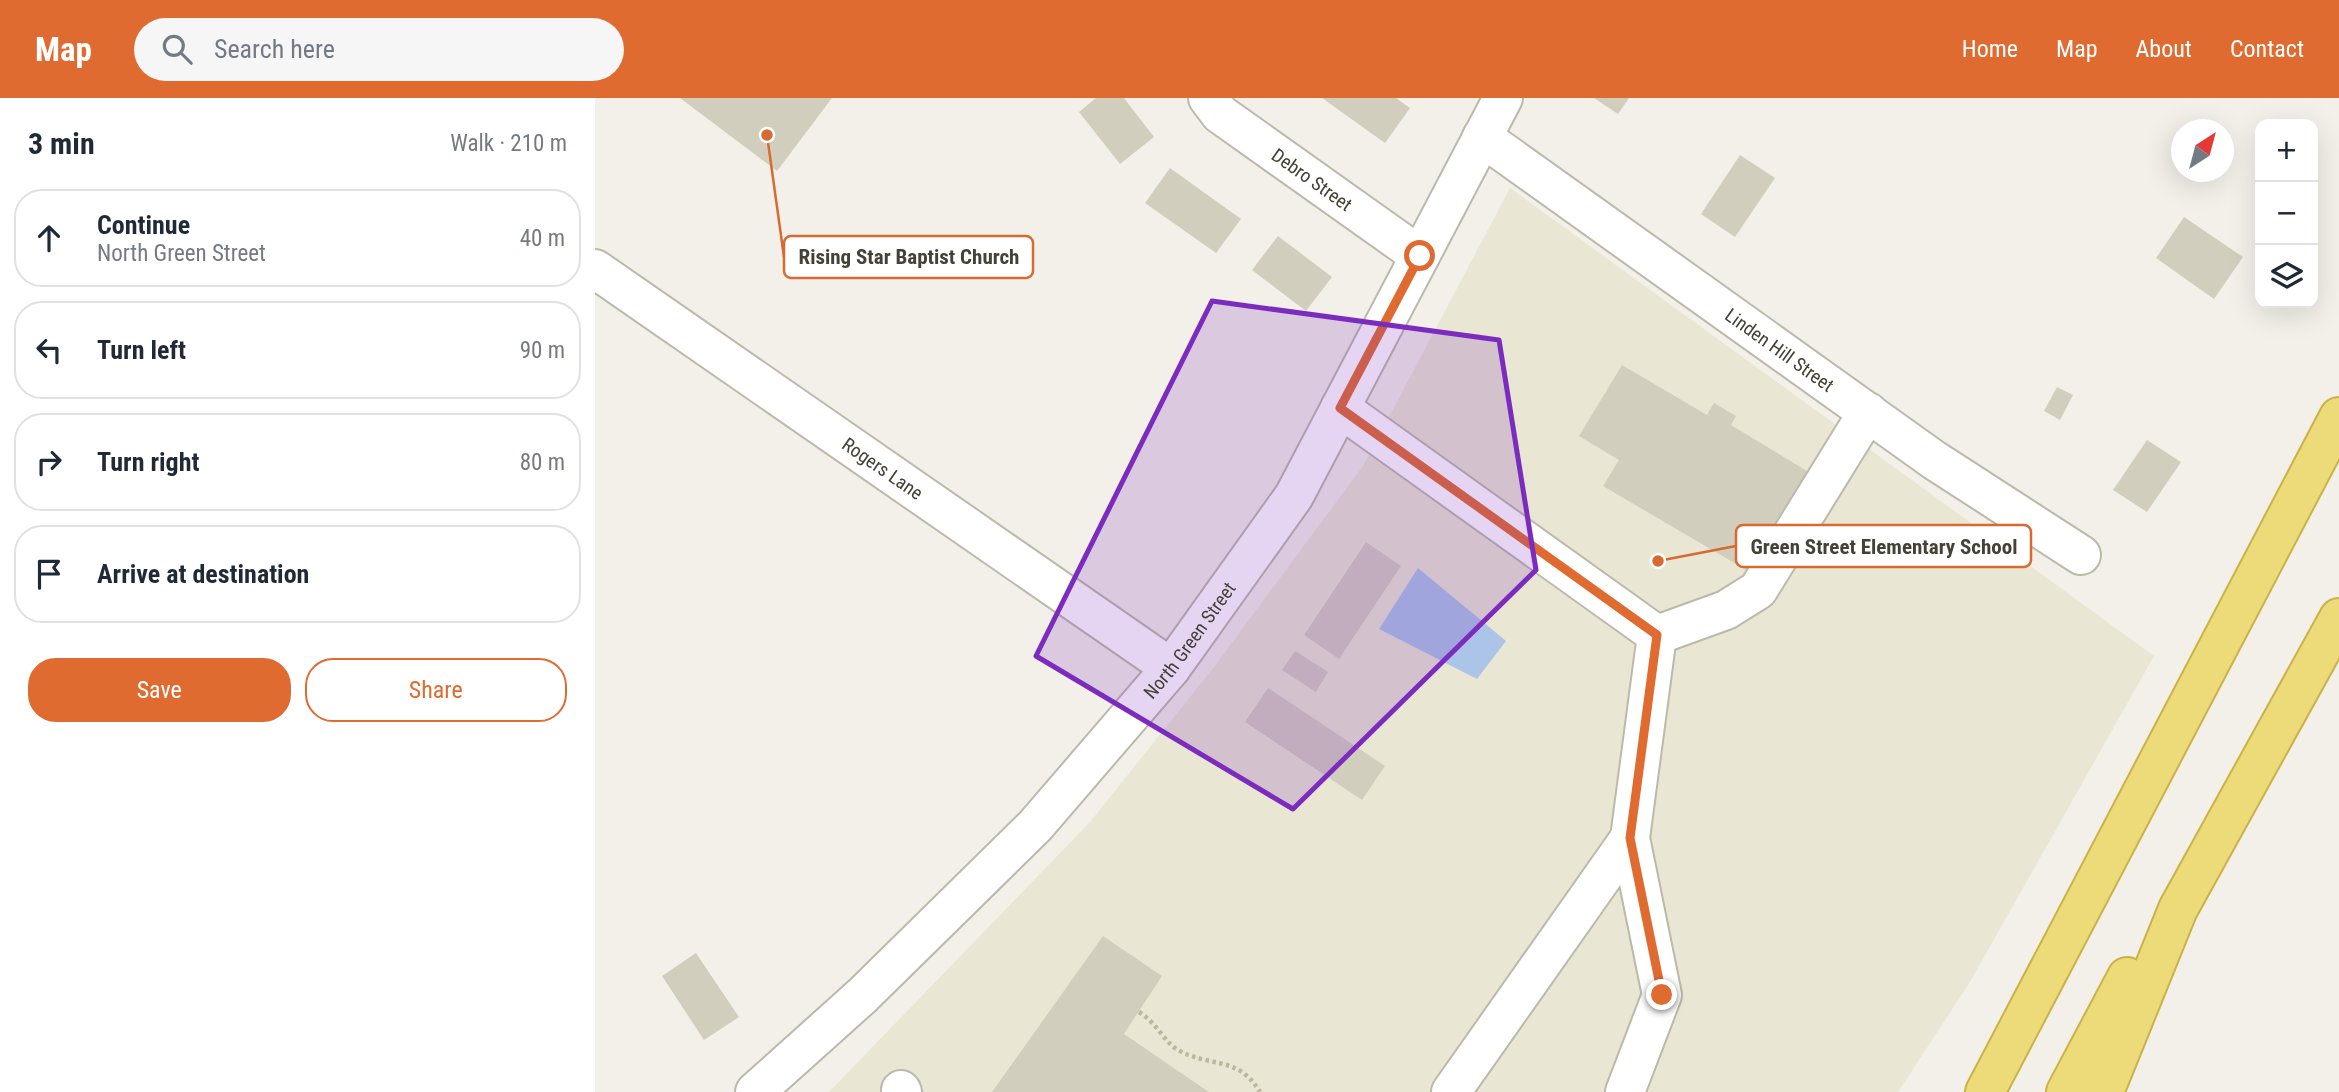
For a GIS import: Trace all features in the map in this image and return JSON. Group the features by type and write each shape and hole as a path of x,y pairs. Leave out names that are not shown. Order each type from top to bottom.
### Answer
{"highway":[{"path":"1985,1092 2339,417"},
{"path":"2104,1092 2178,909 2339,618"},
{"path":"2066,1092 2127,977 2178,909"}],"street":[{"name":"Debro Street","path":"1208,98 1220,114 1420,256"},
{"name":"North Green Street","path":"755,1092 862,996 1035,827 1171,668 1294,496 1503,98"},
{"name":"Linden Hill Street","path":"1482,137 1934,460 2081,555"},
{"name":"Rogers Lane","path":"595,269 1171,668"},
{"path":"1340,408 1657,635"},
{"path":"1657,635 1726,610 1758,590 1868,412"},
{"path":"1625,1092 1662,995 1630,838 1657,635"},
{"path":"1451,1092 1630,838"}],"path":[{"path":"1139,1012 1154,1021 1176,1049 1239,1069 1253,1080 1260,1092"}],"highlighted area":[{"path":"1212,301 1499,340 1536,570 1293,809 1036,656"}],"shaded area":[{"path":"1510,188 2154,656 1970,982 1898,1092 829,1092 1090,822 1214,667 1363,466"}],"water":[{"path":"1418,568 1506,641 1477,679 1379,629"}],"building":[{"path":"680,98 832,98 777,171"},
{"path":"1096,98 1124,98 1154,137 1120,164 1079,112"},
{"path":"1322,98 1396,98 1410,108 1385,143"},
{"path":"1594,98 1629,98 1618,114"},
{"path":"1740,155 1775,178 1735,237 1701,214"},
{"path":"1170,168 1241,219 1216,253 1145,203"},
{"path":"2184,217 2243,257 2214,299 2156,258"},
{"path":"1278,236 1332,277 1306,311 1252,270"},
{"path":"1622,365 1707,415 1714,403 1736,416 1731,425 1812,474 1753,574 1603,486 1619,460 1579,436"},
{"path":"2057,387 2073,395 2060,420 2044,411"},
{"path":"2147,440 2181,462 2147,512 2113,490"},
{"path":"1366,542 1401,566 1339,659 1304,635"},
{"path":"1295,651 1328,672 1316,692 1282,670"},
{"path":"1268,688 1385,766 1362,800 1245,722"},
{"path":"1103,936 1162,976 1124,1034 1209,1092 992,1092"},
{"path":"696,953 739,1017 704,1040 662,976"}],"place":[{"name":"Rising Star Baptist Church","path":"767,135"},
{"name":"Green Street Elementary School","path":"1658,561"}],"route":[{"path":"1420,256 1340,408 1397,446 1657,635 1630,838 1662,995"}]}
